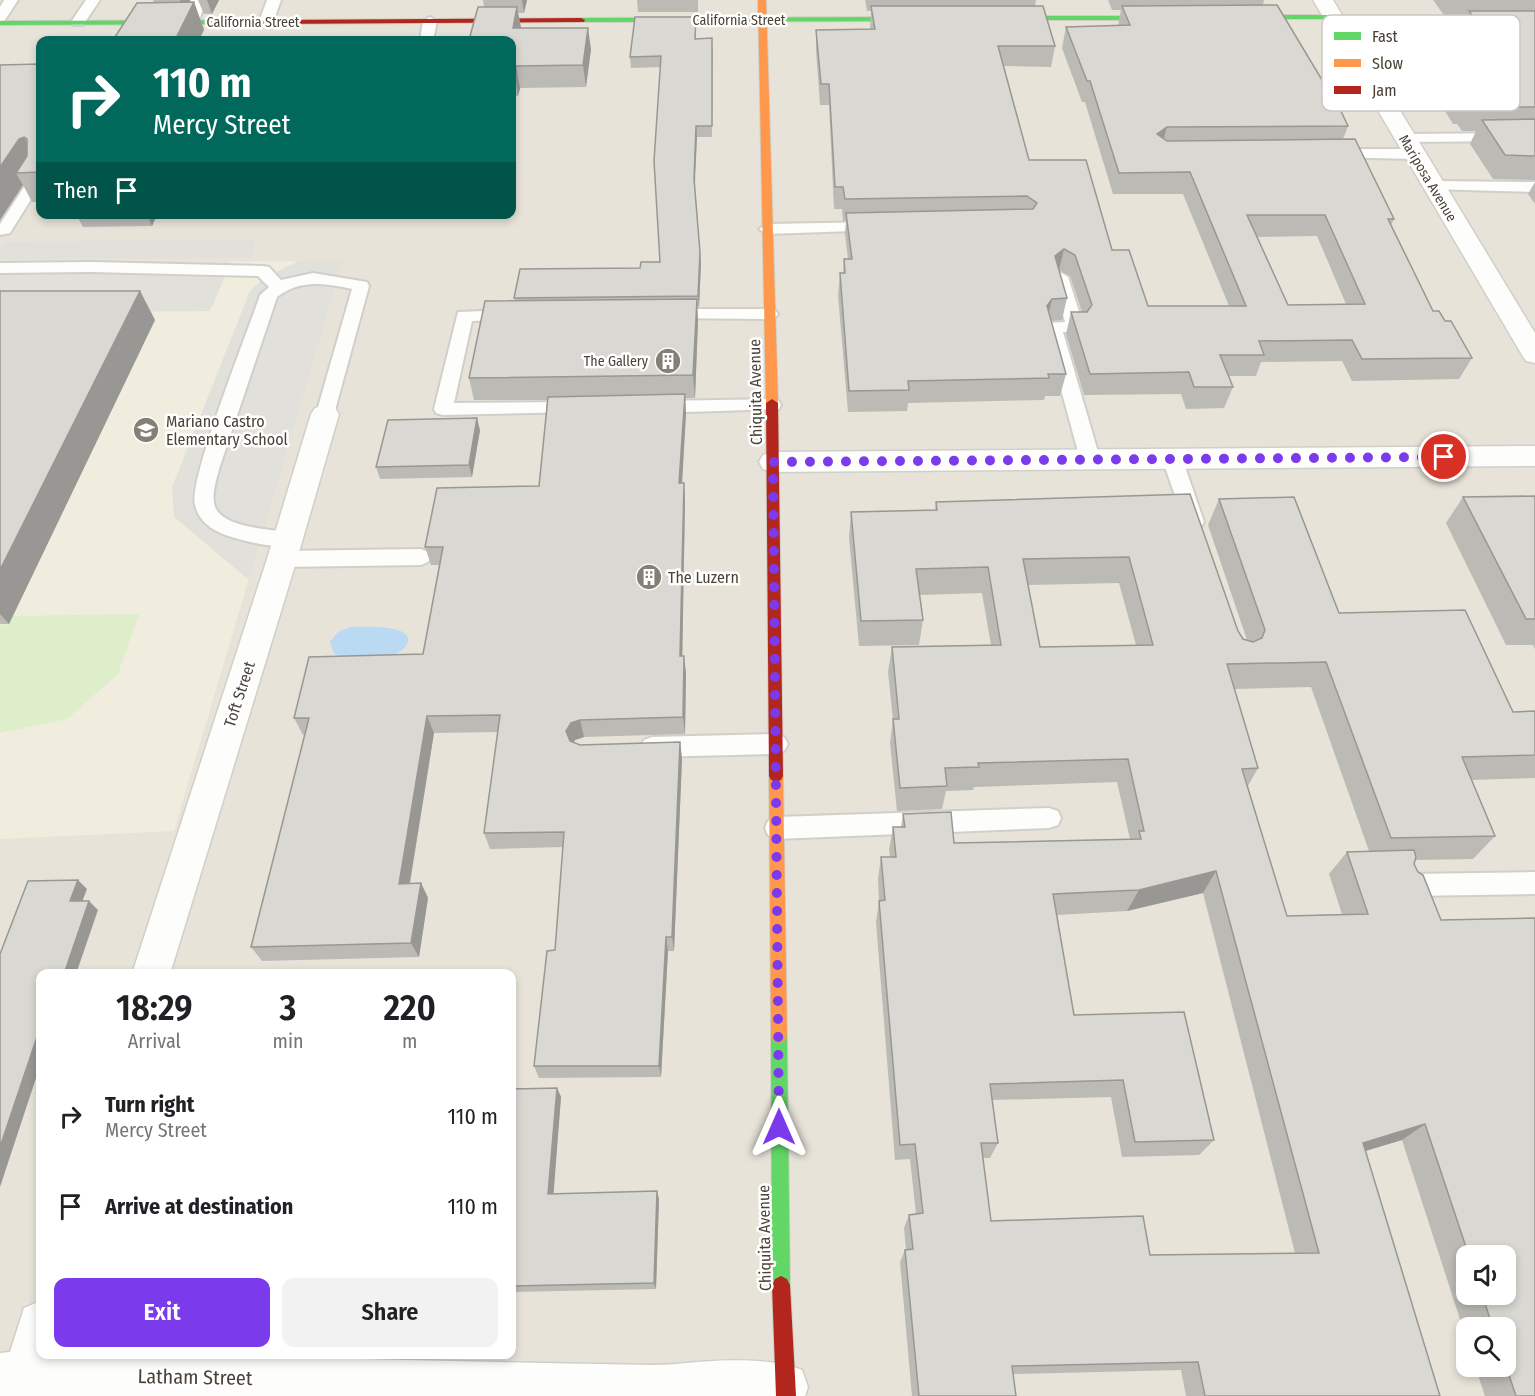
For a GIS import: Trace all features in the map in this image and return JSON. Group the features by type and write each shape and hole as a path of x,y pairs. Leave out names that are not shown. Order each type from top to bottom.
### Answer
{"main road":[{"name":"Chiquita Avenue","path":"762,0 773,462 782,1341 785,1392"},
{"path":"1231,18 1328,9 1364,10"},
{"path":"1328,9 1344,15"},
{"path":"985,19 1184,18"},
{"name":"California Street","path":"0,23 926,19"}],"street":[{"name":"Mariposa Avenue","path":"1388,111 1535,355"},
{"name":"Toft Street","path":"153,969 285,549 325,414"},
{"path":"773,462 1535,456"},
{"path":"13,1374 36,1331"},
{"name":"Latham Street","path":"13,1374 599,1387 676,1387 693,1384 785,1392"}],"lane":[{"path":"0,17 11,0"},
{"path":"78,22 93,0"},
{"path":"192,22 198,0"},
{"path":"266,22 274,0"},
{"path":"427,36 430,21"},
{"path":"127,36 138,22"},
{"path":"1322,154 1535,137"},
{"path":"0,230 4,230 36,179"},
{"path":"1434,186 1535,187"},
{"path":"767,230 895,227"},
{"path":"0,268 102,267 263,271 278,286"},
{"path":"325,414 361,286 312,277 278,286 268,296 210,466 204,505 210,516 223,526 285,549 422,557"},
{"path":"1060,277 1075,327 1053,327 1090,459"},
{"path":"653,314 769,314"},
{"path":"535,315 464,316 443,409 594,408"},
{"path":"640,407 772,405"},
{"path":"1172,458 1202,546"},
{"path":"629,748 776,744"},
{"path":"777,828 1048,818"},
{"path":"1409,885 1535,884"}],"shaded area":[{"path":"0,0 1535,0 1535,1396 0,1396"},
{"path":"256,239 252,258 0,259 0,251 5,242"},
{"path":"299,261 343,261 249,580 174,517 172,487 250,291 264,278"},
{"name":"Mariano Castro Elementary School","path":"343,261 174,831 0,839 0,263"},
{"path":"231,262 210,311 0,313 0,263"}],"green space":[{"path":"139,614 118,674 67,719 0,733 0,625 9,624 12,616"}],"water":[{"path":"351,627 394,629 407,636 408,641 401,651 395,654 375,657 339,656 334,653 330,642 338,632"}],"building":[{"path":"194,2 177,36 116,36 137,3"},
{"path":"1277,5 1322,80 1322,111 1341,111 1348,126 1167,127 1157,134 1167,141 1355,139 1394,219 1388,219 1433,311 1439,311 1445,321 1451,321 1472,358 1362,359 1352,340 1259,341 1264,355 1220,355 1233,387 1194,387 1189,372 1090,374 1071,312 1087,312 1092,305 1075,255 1064,249 1055,256 1067,298 1052,299 1047,306 1066,374 1048,374 1049,378 908,381 909,390 849,391 840,273 845,273 844,259 852,259 846,213 1033,209 1037,203 1027,196 845,199 843,187 835,187 829,84 821,84 816,30 875,29 871,6 1043,6 1055,46 998,46 1029,160 1086,160 1112,250 1129,250 1148,306 1246,306 1190,172 1119,173 1090,81 1087,81 1066,27 1130,25 1122,6","holes":["1247,215 1325,215 1365,304 1288,305"]},
{"path":"478,7 517,7 513,28 588,28 583,65 516,66 516,36 470,36"},
{"path":"1469,11 1535,11 1535,107 1520,107 1520,15 1472,15"},
{"path":"635,17 696,17 695,39 712,38 712,126 696,126 694,179 700,252 698,296 514,298 520,269 640,268 641,262 660,262 654,161 661,56 630,57"},
{"path":"36,64 36,172 16,173 27,156 27,139 24,137 19,139 0,167 0,65"},
{"path":"1535,119 1535,156 1505,155 1482,120"},
{"path":"0,291 140,291 0,570"},
{"name":"The Gallery","path":"697,299 693,375 469,378 485,301"},
{"path":"685,394 679,483 684,483 680,656 684,656 683,717 580,720 571,723 566,731 570,741 580,745 680,742 672,937 666,937 659,1066 534,1066 547,951 555,950 564,832 484,833 500,715 427,716 399,884 421,883 411,943 251,947 309,718 294,718 309,657 423,654 443,547 425,547 437,488 539,486 548,397"},
{"path":"477,418 469,465 376,467 388,420"},
{"path":"1190,494 1238,631 1243,639 1253,642 1262,638 1265,630 1219,499 1294,497 1339,613 1465,610 1513,712 1535,711 1535,755 1462,757 1495,836 1391,838 1326,662 1227,664 1258,768 1242,769 1287,916 1368,914 1347,852 1414,850 1416,857 1414,864 1418,872 1423,875 1441,920 1535,918 1535,1396 1516,1396 1510,1377 1516,1377 1516,1317 1489,1317 1486,1305 1516,1305 1516,1245 1465,1245 1425,1124 1363,1143 1440,1396 1205,1396 1198,1362 1012,1366 1016,1396 919,1396 905,1250 913,1249 909,1215 923,1213 915,1144 900,1145 879,901 885,900 881,857 896,857 893,827 905,827 903,814 951,812 954,843 1141,839 1139,831 1144,831 1128,759 978,763 979,767 945,768 947,786 900,788 893,719 899,719 892,647 1001,645 988,567 916,569 923,620 861,621 851,512 937,510 936,502","holes":["1129,557 1153,645 1040,647 1023,559","1216,871 1319,1253 1150,1255 1143,1216 991,1221 981,1143 998,1143 990,1084 1123,1080 1135,1142 1214,1140 1184,1012 1074,1015 1053,894 1139,890"]},
{"path":"1535,496 1535,619 1526,619 1463,497"},
{"path":"78,880 70,901 89,901 66,969 36,969 36,1040 0,1147 0,954 28,881"},
{"path":"557,1088 548,1194 657,1191 654,1283 516,1286 516,1089"}],"traffic: fast":[{"path":"1241,17 1322,17"},
{"path":"1001,18 1165,18"},
{"path":"581,20 916,19"},
{"path":"0,23 271,22"},
{"path":"1520,26 1535,26"},
{"path":"779,1035 781,1285"}],"traffic: slow":[{"path":"762,0 772,403"},
{"path":"776,776 779,1035"}],"traffic: jam":[{"path":"271,22 581,20"},
{"path":"772,403 776,776"},
{"path":"781,1285 786,1396"}],"place":[{"name":"The Gallery","path":"668,361"},
{"name":"Mariano Castro Elementary School","path":"146,430"},
{"name":"The Luzern","path":"649,577"}],"route":[{"path":"779,1127 773,462 1444,457"}]}
